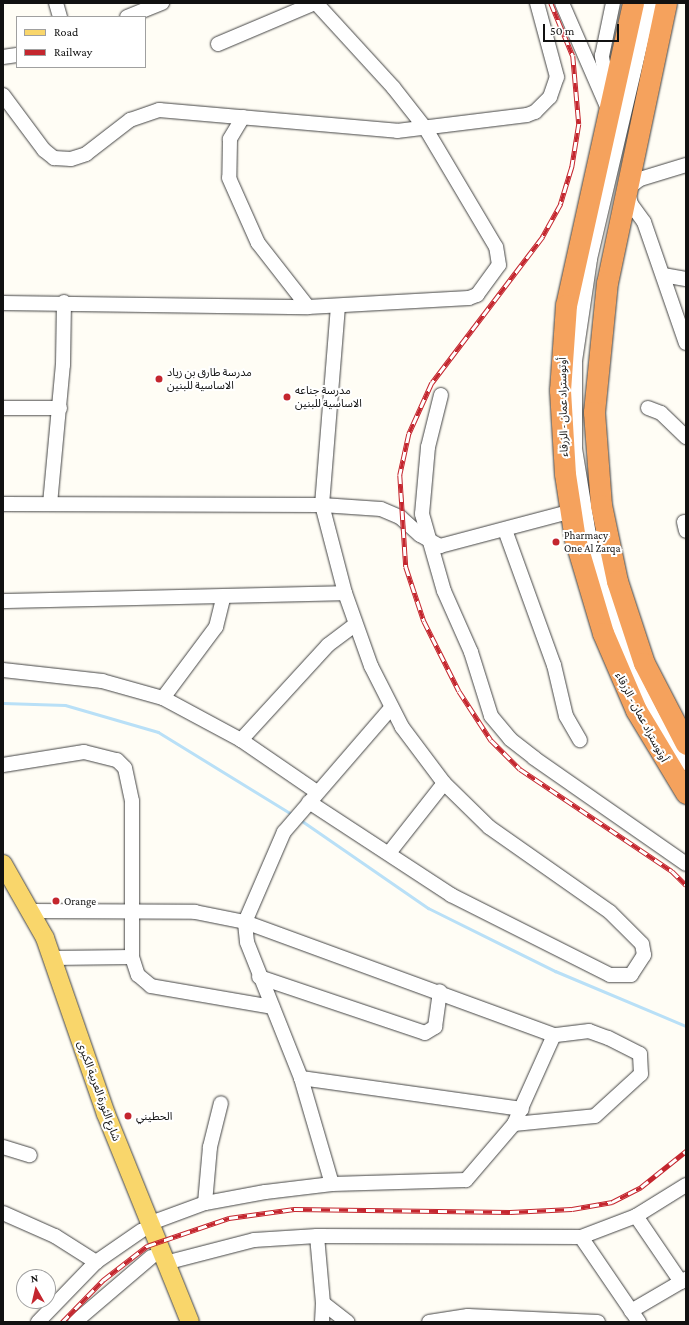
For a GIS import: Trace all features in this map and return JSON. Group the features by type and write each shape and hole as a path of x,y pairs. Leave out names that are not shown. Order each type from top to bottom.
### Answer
{"highway":[{"name":"أوتوستراد عمان - الزرقاء","path":"633,3 575,252 563,332 561,420 569,512 585,580 613,659 649,734 686,793"},
{"path":"666,3 628,189 611,262 599,344 594,412 597,474 610,556 633,634 656,690 686,744"}],"main road":[{"name":"شارع الثورة العربية الكبرى","path":"3,864 31,911 53,958 144,1228"},
{"name":"شارع الثورة العربية الكبرى","path":"3,883 40,952 144,1228 158,1260 190,1322"},
{"name":"شارع الثورة العربية الكبرى","path":"158,1260 179,1322"}],"street":[{"path":"56,3 60,16"},
{"path":"130,16 162,3"},
{"path":"3,303 64,302 308,308 472,297 499,265 496,247 426,130 393,87 316,3 218,44"},
{"path":"3,95 34,140 54,158 71,159 86,154 130,120 159,110 357,124 386,130 426,130 527,115 541,106 557,77 537,3"},
{"path":"562,3 609,103"},
{"path":"609,103 602,56 613,3"},
{"path":"650,3 584,286 575,361 573,421 585,525 607,614 636,685 686,773"},
{"path":"656,3 588,293 579,367 579,424 587,505 609,600 643,686 686,763"},
{"path":"3,57 16,55"},
{"path":"243,117 230,139 229,178 258,243 308,308"},
{"path":"686,165 640,180 628,189 663,274 679,304 686,343"},
{"path":"663,274 686,279"},
{"path":"50,504 60,408 64,302"},
{"path":"3,670 102,681 164,698 241,740 308,802 389,853 451,895 603,972 624,977 636,970 644,949 624,925 489,827 444,784 410,741 391,708 355,625 322,505 338,307"},
{"path":"441,395 422,493 429,542 444,591 496,724 534,758 686,864"},
{"path":"3,408 60,408"},
{"path":"648,408 660,413 686,437"},
{"path":"3,504 322,505 391,512 429,542 446,546 569,512"},
{"path":"505,530 554,665 566,716 580,740"},
{"path":"3,601 223,598 345,593"},
{"path":"164,698 216,626 223,598"},
{"path":"241,740 328,645 355,625"},
{"path":"332,1184 301,1078 259,977 247,942 245,922 284,832 308,802 391,708"},
{"path":"3,765 84,752 106,755 125,768 132,801 134,911 132,957 138,975 151,986 272,1007"},
{"path":"389,853 444,784"},
{"path":"31,911 195,912 245,922 440,991 554,1035 589,1031 608,1038 640,1054 642,1074 595,1116 514,1124"},
{"path":"53,958 132,957"},
{"path":"259,977 426,1033 435,1027 440,991"},
{"path":"38,1322 96,1262 144,1228 205,1203 332,1184 466,1180 514,1124 554,1035"},
{"path":"301,1078 522,1109"},
{"path":"205,1203 210,1147 221,1103"},
{"path":"3,1147 30,1155"},
{"path":"75,1322 158,1260 254,1240 317,1236 581,1237 636,1216 686,1185"},
{"path":"3,1213 56,1236 96,1262"},
{"path":"581,1237 635,1316 684,1280 636,1216"},
{"path":"317,1236 323,1303 322,1322"},
{"path":"323,1303 347,1322"},
{"path":"429,1322 468,1316 598,1322"}],"waterway":[{"path":"3,703 65,705 158,732 293,815"},
{"path":"299,819 428,908 555,971 686,1026"}],"railway":[{"path":"551,3 573,56 579,124 572,167 561,204 543,237 432,383 409,434 400,475 406,567 424,621 459,691 491,740 520,769 672,871 686,885"},
{"path":"62,1322 103,1280 147,1246 229,1218 294,1209 510,1212 572,1209 612,1202 641,1187 686,1151"}],"place":[{"name":"مدرسة طارق بن زياد الاساسية للبنين","path":"159,379"},
{"name":"مدرسة جناعه الاساسية للبنين","path":"287,397"},
{"name":"Pharmacy One Al Zarqa","path":"556,542"},
{"name":"Orange","path":"56,901"},
{"name":"الحطيني","path":"128,1116"}]}
